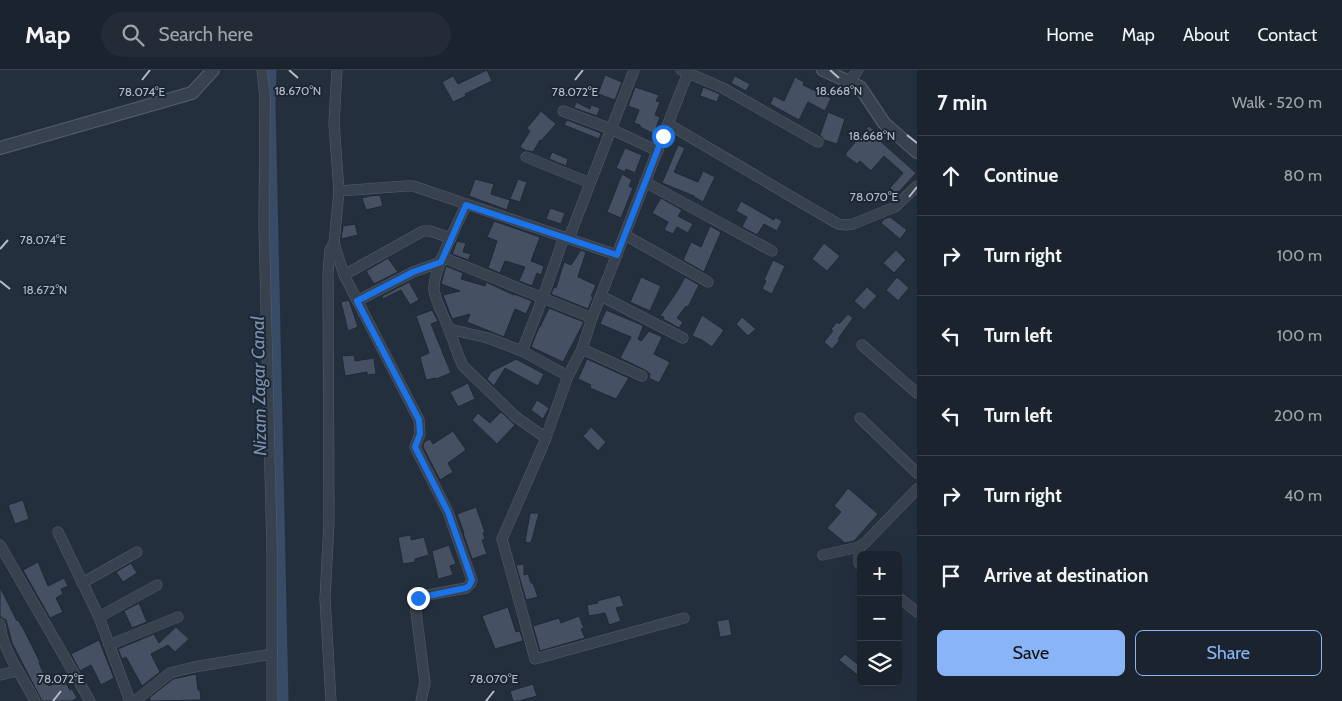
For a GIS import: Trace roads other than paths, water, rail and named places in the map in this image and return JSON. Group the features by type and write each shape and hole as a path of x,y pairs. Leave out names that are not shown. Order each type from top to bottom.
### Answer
{"street":[{"path":"0,148 192,93 213,70"},
{"path":"262,70 265,98 264,226 272,552 272,701"},
{"path":"337,70 334,123 339,191 334,243 344,275 419,420 420,434 415,447 448,512 472,580 466,588 422,596 416,601 425,683 421,701"},
{"path":"522,351 634,70"},
{"path":"823,70 860,87 884,123 917,152"},
{"path":"849,82 858,70"},
{"path":"684,618 535,659 502,538 546,438 568,376 582,349 592,318 658,151 686,71 724,89 818,142"},
{"path":"563,110 611,129 658,151"},
{"path":"668,124 838,224 853,224 895,207 917,186"},
{"path":"526,157 590,183"},
{"path":"645,182 772,251"},
{"path":"339,191 410,186 617,255"},
{"path":"466,205 434,282 438,302 463,366 516,418 546,438"},
{"path":"344,275 423,231 430,230 451,238"},
{"path":"625,235 708,282"},
{"path":"332,701 325,594 329,522 328,274 330,250 334,243"},
{"path":"357,301 413,272 442,260 543,297 592,318"},
{"path":"601,296 683,338"},
{"path":"449,329 488,338 522,351 568,376"},
{"path":"862,345 917,392"},
{"path":"582,349 642,376"},
{"path":"860,418 917,473"},
{"path":"823,555 859,547 917,489"},
{"path":"58,532 99,617 130,701"},
{"path":"0,545 90,701"},
{"path":"82,583 137,552"},
{"path":"99,617 158,585"},
{"path":"902,600 917,612"},
{"path":"109,645 178,618"},
{"path":"0,624 3,639 17,671 35,701"},
{"path":"135,701 170,674 194,667 272,654"},
{"path":"0,675 17,671"}],"waterway":[{"name":"Nizam Zagar Canal","path":"271,70 270,104 283,701"}]}
